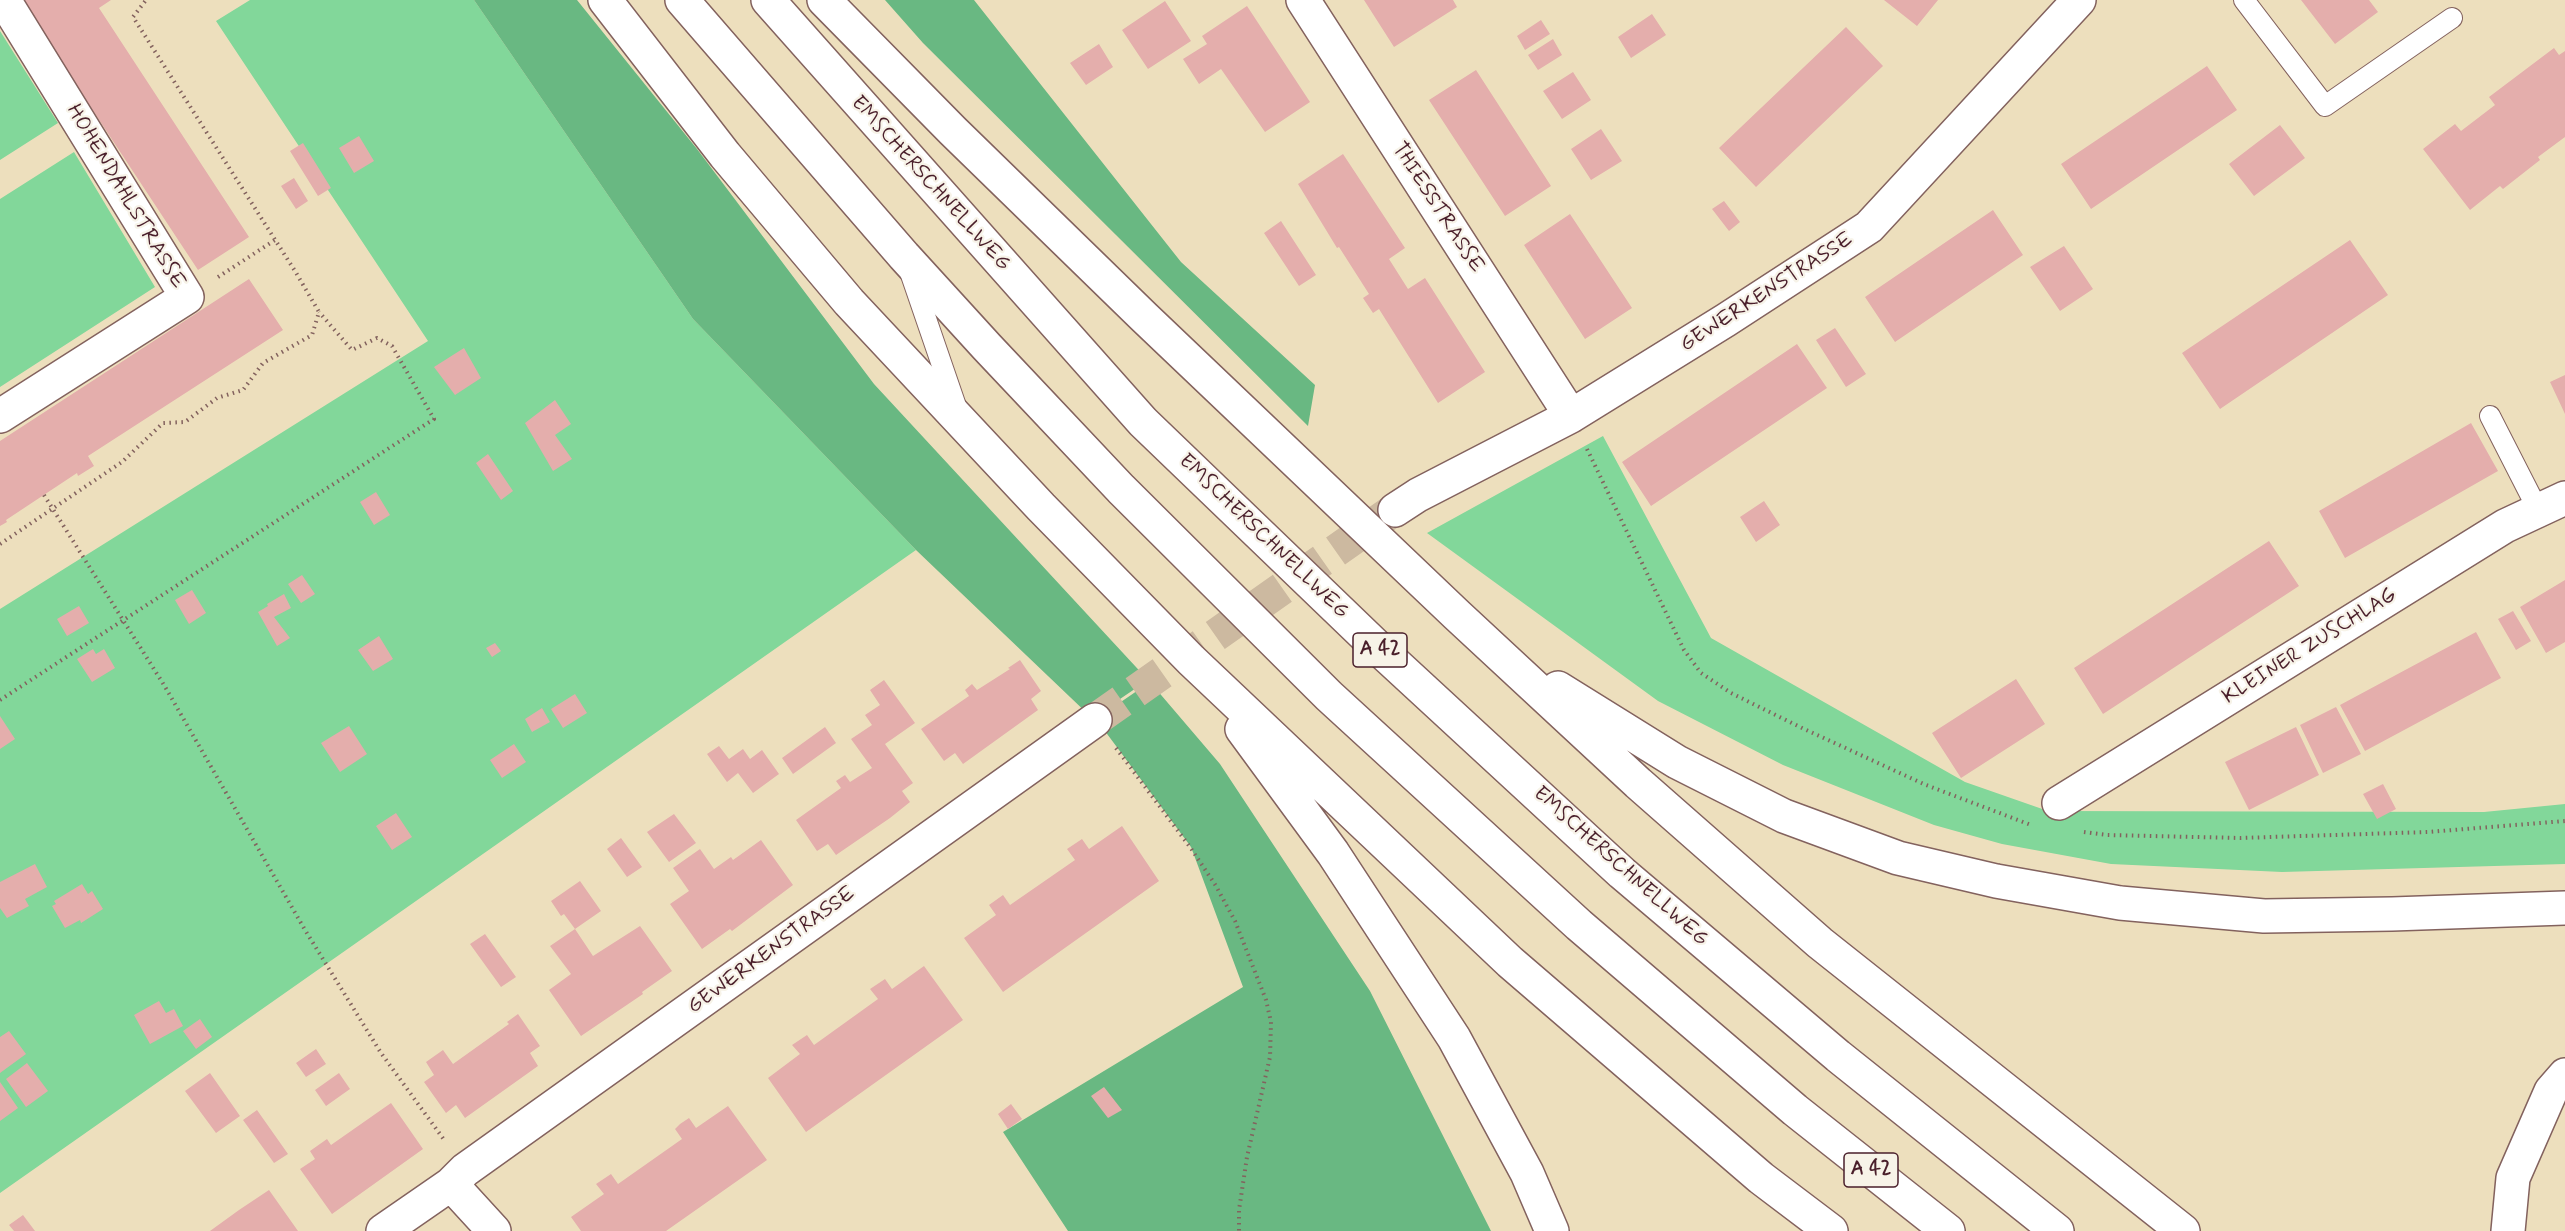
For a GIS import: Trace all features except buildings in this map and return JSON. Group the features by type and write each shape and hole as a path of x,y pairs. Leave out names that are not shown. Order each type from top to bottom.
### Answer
{"main road":[{"name":"HOHENDAHLSTRASSE","path":"0,416 187,297 4,0"},
{"path":"605,0 724,155 841,294 1191,660 1510,962 1761,1178 1831,1231"},
{"name":"A 42","path":"682,0 904,255 1121,489 1329,696 1588,933 1795,1110 1948,1231"},
{"name":"EMSCHERSCHNELLWEG","path":"768,0 1143,422 1377,647 1622,873 1838,1056 2057,1231"},
{"path":"824,0 1144,317 1457,615 1638,783 1821,943 2182,1231"},
{"name":"THIESSTRASSE","path":"1303,0 1571,416"},
{"name":"GEWERKENSTRASSE","path":"1395,510 1418,495 1571,416 1726,320 1869,227 2079,0"},
{"name":"KLEINER ZUSCHLAG","path":"2065,816 2505,526 2552,504"},
{"path":"1457,615 1572,698 1677,762 1784,816 1898,858 1996,881 2120,903 2264,916 2565,908"},
{"path":"1191,660 1333,853 1454,1038 1527,1173 1552,1231"},
{"name":"GEWERKENSTRASSE","path":"383,1231 1095,720"},
{"path":"2508,1231 2513,1178 2551,1091 2565,1075"},
{"path":"458,1177 494,1231"}],"lane":[{"path":"2244,0 2325,106 2452,18"},
{"path":"904,255 962,422"},
{"path":"2490,416 2552,504"}],"path":[{"path":"187,297 275,240"},
{"path":"0,700 434,419 392,346 377,338 352,350 319,312"},
{"path":"1571,416 1684,650 1701,673 1731,693 1814,734 1926,784 2025,824 2037,826"},
{"path":"44,495 164,685 305,930 458,1177"},
{"path":"1095,720 1190,847 1216,886 1240,931 1266,1000 1271,1022 1270,1057 1247,1156 1239,1210 1239,1231"},
{"path":"2065,816 2108,835 2240,838 2428,831 2565,821"}],"green space":[{"path":"250,0 474,0 693,319 916,550 0,1193 0,609 428,341 216,21"},
{"path":"474,0 577,0 697,149 874,384 1148,680 1092,718 916,550 693,319"},
{"path":"885,0 974,0 1181,262 1315,385 1308,426 923,43"},
{"path":"0,31 58,123 0,160"},
{"path":"74,152 155,287 0,387 0,199"},
{"path":"1603,436 1711,638 1965,782 2048,811 2484,812 2565,804 2565,864 2282,872 2111,864 2002,844 1934,825 1783,765 1658,701 1427,533"},
{"path":"1150,682 1220,764 1370,991 1491,1231 1068,1231 1003,1132 1243,987 1191,847 1096,719"}],"tunnel":[{"path":"1095,720 1391,512"}]}
